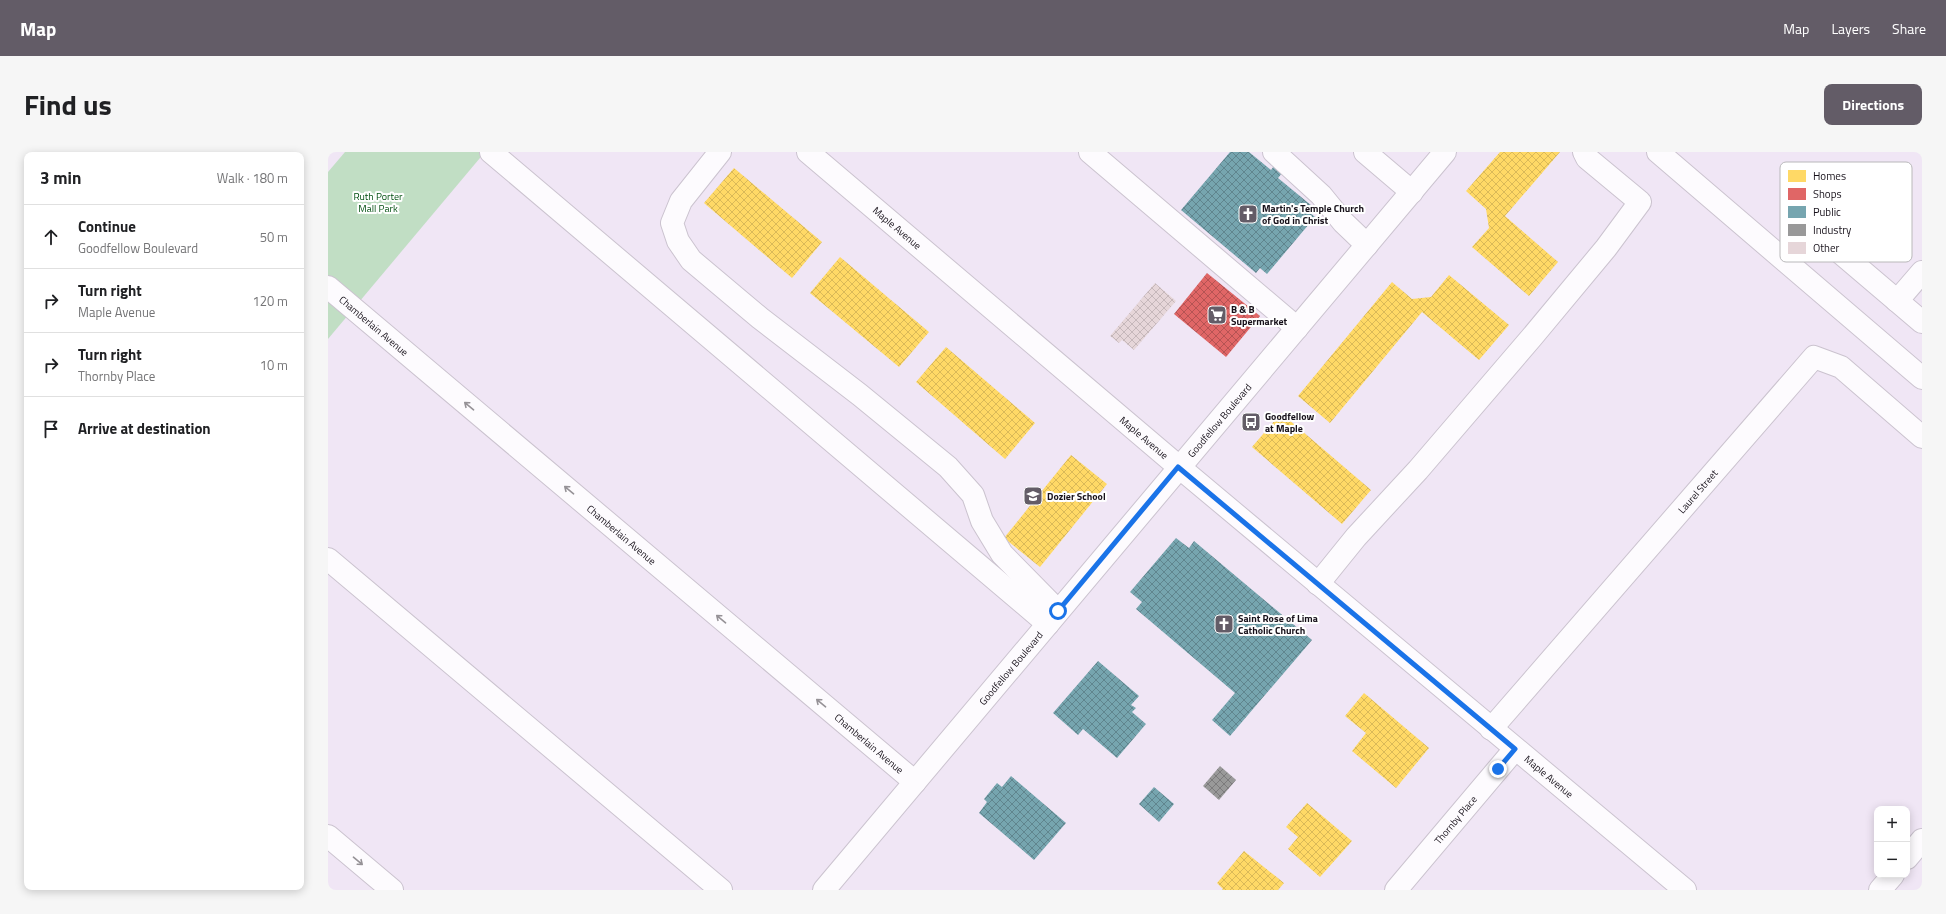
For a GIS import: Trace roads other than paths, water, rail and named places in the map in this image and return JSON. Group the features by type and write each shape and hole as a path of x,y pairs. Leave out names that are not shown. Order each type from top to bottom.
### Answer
{"street":[{"path":"491,152 1053,617"},
{"path":"720,152 681,201 672,223 678,241 691,260 760,318 860,395 948,467 972,495 982,521 1002,554 1053,617"},
{"name":"Maple Avenue","path":"808,152 1178,467 1685,890"},
{"path":"1090,152 1297,328"},
{"path":"1274,152 1321,195 1343,222 1367,245"},
{"path":"1365,152 1412,192"},
{"name":"Goodfellow Boulevard","path":"824,890 1178,467 1445,152"},
{"path":"1318,584 1356,537 1418,470 1532,337 1606,248 1640,202 1587,158 1584,152"},
{"path":"1658,152 1780,256"},
{"path":"1786,262 1922,378"},
{"path":"1851,262 1922,322"},
{"path":"1897,301 1922,272"},
{"name":"Chamberlain Avenue","path":"328,287 915,782"},
{"name":"Laurel Street","path":"1492,729 1814,357 1841,367 1922,437"},
{"path":"328,559 721,890"},
{"name":"Thornby Place","path":"1396,890 1515,749"},
{"path":"328,836 392,890"},
{"path":"1910,854 1922,840"},
{"path":"1880,890 1890,878"}],"place":[{"name":"Martin's Temple Church of God in Christ","path":"1248,214"},
{"name":"B & B Supermarket","path":"1217,315"},
{"name":"Goodfellow at Maple","path":"1251,422"},
{"name":"Dozier School","path":"1033,496"},
{"name":"Saint Rose of Lima Catholic Church","path":"1224,624"}],"park label":[{"name":"Ruth Porter Mall Park","path":"378,202"}]}
